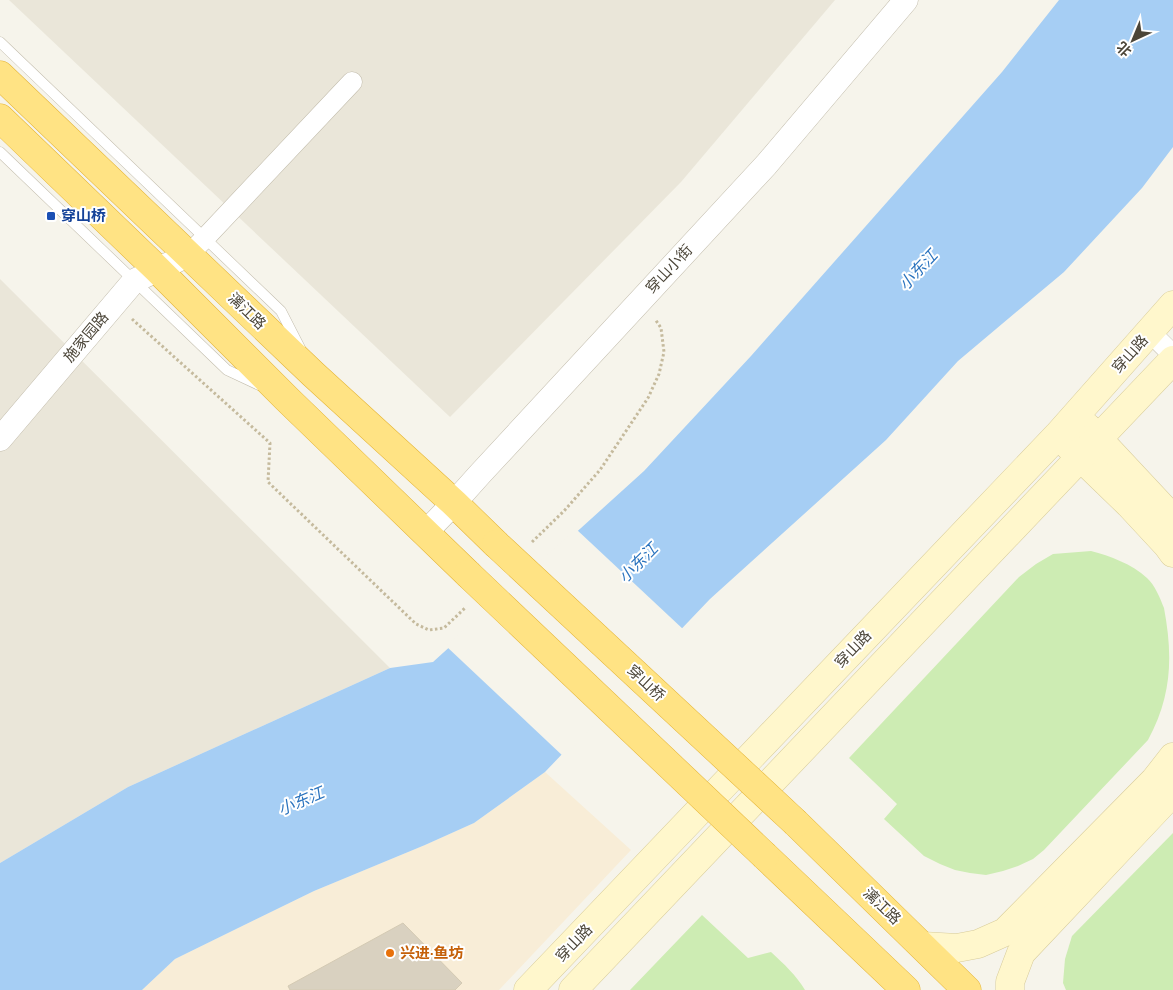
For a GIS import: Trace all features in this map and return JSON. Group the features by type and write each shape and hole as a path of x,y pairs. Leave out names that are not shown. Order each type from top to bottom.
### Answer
{"highway":[{"name":"漓江路","path":"0,75 196,246 313,374 496,544"},
{"path":"0,118 146,275 287,399 468,574 766,856 899,986"},
{"name":"穿山桥","path":"496,544 796,823"},
{"name":"漓江路","path":"796,823 967,990"}],"main road":[{"name":"穿山路","path":"528,990 1058,435 1173,304"},
{"path":"573,990 1173,360"},
{"path":"1075,414 1090,448 1129,504 1173,553"},
{"path":"1058,435 1090,448 1173,519"},
{"path":"922,946 957,948 978,944 1005,932 1155,780 1173,756"},
{"path":"1010,990 1010,982 1021,953 1173,792"}],"street":[{"name":"穿山小街","path":"426,532 766,165 906,0"},
{"path":"196,246 352,82"},
{"name":"施家园路","path":"0,439 146,275 196,246"},
{"path":"1150,331 1173,355"}],"lane":[{"path":"0,42 196,246"},
{"path":"0,152 146,275"}],"shaded area":[{"path":"9,0 835,0 681,182 450,417"},
{"path":"0,279 390,668 128,787 0,863"},
{"path":"545,772 631,850 499,990 142,990 175,959 314,891 474,823"}],"green space":[{"path":"1091,551 1120,561 1141,573 1152,584 1164,608 1169,643 1168,676 1162,708 1148,740 1044,850 1033,859 1018,866 986,875 955,870 924,856 884,819 897,804 849,758 1019,577 1053,554"},
{"path":"1173,833 1173,990 1066,990 1063,983 1065,959 1072,936"},
{"path":"702,915 748,958 771,952 794,975 805,990 630,990"}],"water":[{"name":"小东江","path":"1059,0 1173,0 1173,147 1142,188 1064,272 958,361 886,440 710,599 545,772 474,823 314,891 175,959 142,990 0,990 0,863 128,787 390,668 433,662 644,471 751,356 1002,72"}],"pier":[{"path":"576,529 684,630 564,757 446,646"}],"building":[{"name":"兴进·鱼坊","path":"403,923 462,983 455,990 290,990 288,986"}],"place":[{"name":"穿山桥","path":"51,216"},
{"name":"兴进·鱼坊","path":"390,953"}]}
